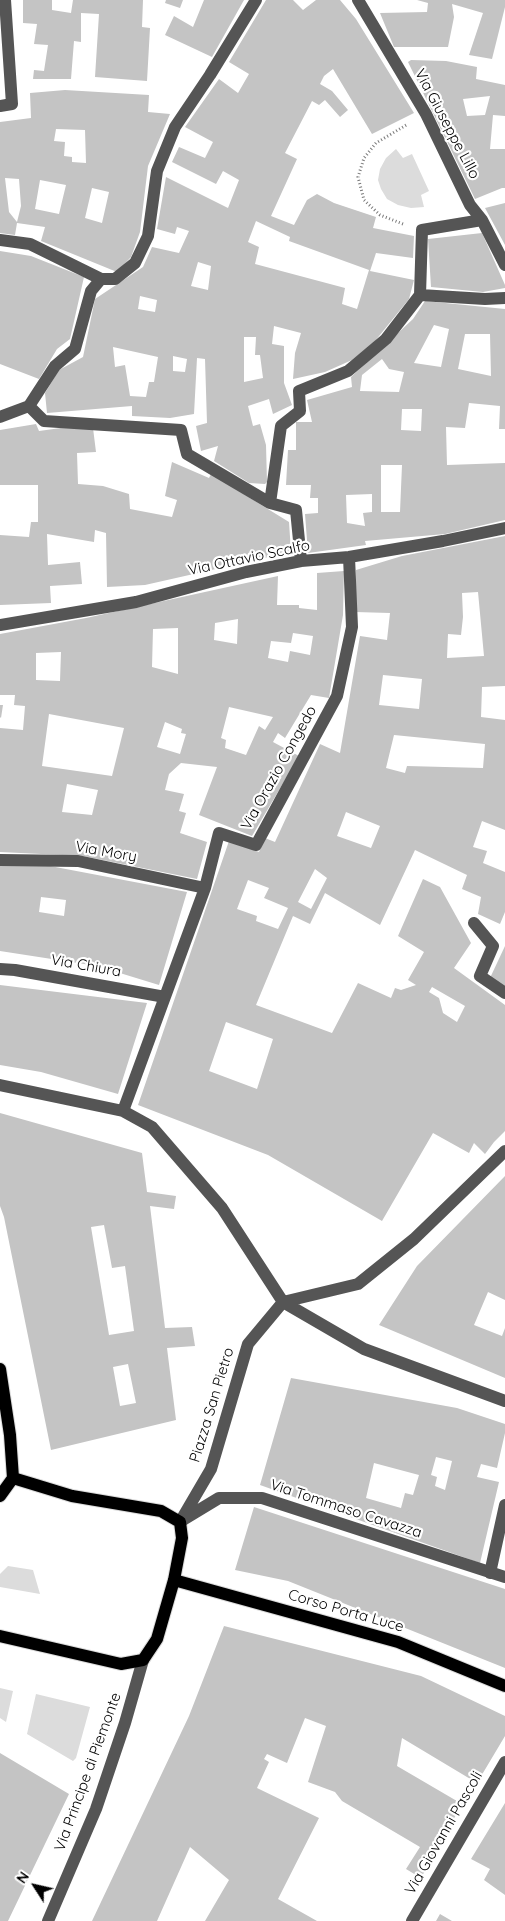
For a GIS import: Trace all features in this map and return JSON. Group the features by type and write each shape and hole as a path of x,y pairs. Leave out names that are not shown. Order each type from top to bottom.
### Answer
{"main road":[{"path":"0,1369 10,1435 13,1478 0,1496"},
{"path":"0,1636 122,1664 144,1660 157,1639 174,1580 182,1538 180,1522 161,1510 72,1496 13,1478"},
{"name":"Corso Porta Luce","path":"174,1580 398,1642 505,1686"}],"street":[{"path":"0,106 12,104 4,0"},
{"path":"0,240 30,244 101,279 115,279 135,264 148,236 157,171 175,127 210,75 256,0"},
{"name":"Via Giuseppe Lillo","path":"358,0 426,114 470,205 482,220 505,265"},
{"path":"270,503 280,426 300,412 299,391 348,371 386,339 420,295 422,230 482,220"},
{"path":"0,417 29,406 55,366 75,349 91,291 101,279"},
{"path":"420,295 485,299 505,298"},
{"path":"29,406 44,421 181,430 187,454 270,503 296,510 301,561"},
{"name":"Via Ottavio Scalfo","path":"0,625 136,602 246,572 301,561 349,556 443,541 505,528"},
{"name":"Via Orazio Congedo","path":"123,1111 205,888 219,833 256,845 337,696 352,627 349,556"},
{"name":"Via Mory","path":"0,860 78,861 205,888"},
{"path":"474,924 493,946 480,976 505,993"},
{"name":"Via Chiura","path":"0,969 15,970 165,997"},
{"path":"0,1085 123,1111 152,1128 222,1208 283,1302 364,1349 505,1401"},
{"path":"283,1302 358,1284 414,1239 505,1151"},
{"name":"Piazza San Pietro","path":"180,1522 211,1469 248,1344 283,1302"},
{"name":"Via Tommaso Cavazza","path":"180,1522 219,1498 262,1498 505,1577"},
{"path":"490,1572 505,1505"},
{"name":"Via Principe di Piemonte","path":"48,1921 96,1809 125,1724 144,1660"},
{"name":"Via Giovanni Pascoli","path":"412,1921 505,1762"}],"path":[{"path":"389,135 376,143 364,158 358,177 364,200 380,215 422,230"}],"shaded area":[{"path":"396,149 403,158 412,154 429,191 421,195 424,207 411,208 398,205 387,199 381,189 378,180 380,169 386,158"},
{"path":"8,1566 33,1570 40,1594 0,1587 0,1574"},
{"path":"0,1688 13,1691 6,1722 0,1718"},
{"path":"36,1694 90,1707 76,1758 73,1761 27,1734"}],"building":[{"path":"23,0 52,0 52,10 71,13 73,0 143,0 142,27 150,28 147,81 95,77 99,14 81,13 81,42 74,41 71,79 33,79 34,70 44,71 48,45 34,44 37,24 23,23"},
{"path":"166,0 183,0 180,8 165,3"},
{"path":"204,0 244,0 212,57 165,35 174,16 193,27"},
{"path":"266,0 293,0 303,10 316,0 340,0 356,19 414,113 372,134 333,69 324,76 320,84 332,91 348,110 340,117 325,100 319,105 312,101 285,153 297,159 271,216 294,225 307,200 317,194 334,203 376,217 373,228 414,236 413,258 376,253 370,271 414,280 409,299 375,341 352,360 325,372 293,379 295,353 301,333 274,326 272,344 284,346 284,383 292,405 273,414 269,399 248,406 253,426 260,424 266,445 267,482 265,484 249,483 214,461 218,446 201,451 196,426 207,423 205,359 197,358 194,414 170,418 132,416 132,406 47,413 45,393 59,370 83,357 95,299 143,267 152,247 179,253 189,231 177,227 175,234 157,229 166,177 228,208 239,180 223,171 216,184 172,162 179,147 205,158 213,142 185,127 219,79 238,93 249,74 229,62","holes":["256,221 290,237 289,241 369,270 357,309 342,304 345,288 255,264 259,247 248,242","198,262 211,266 208,290 191,286","140,296 157,300 155,312 138,309","244,337 256,337 255,355 260,355 263,378 244,382","113,347 158,357 154,382 149,382 146,397 130,396 125,365 115,367","173,356 187,359 185,372 173,371"]},
{"path":"417,0 505,0 505,7 492,59 469,55 483,13 452,4 454,17 448,47 394,47 380,13 427,12 428,3"},
{"path":"411,60 446,61 477,67 476,79 505,85 505,116 493,115 490,149 505,149 505,188 475,199 408,62","holes":["490,96 485,115 467,116 463,99"]},
{"path":"65,90 149,95 148,112 170,114 148,166 140,232 131,257 117,272 41,241 45,227 17,223 15,235 0,233 0,122 31,118 30,93","holes":["56,129 85,130 86,163 72,162 72,157 64,156 65,142 54,141","5,178 19,179 21,206 17,222 9,212","40,180 66,185 59,214 35,209","92,188 109,192 102,223 85,218"]},
{"path":"505,203 505,245 485,208"},
{"path":"482,233 505,288 483,292 431,287 428,239"},
{"path":"0,251 31,256 84,277 70,339 57,349 39,379 0,364"},
{"path":"425,301 505,309 505,429 499,429 500,406 469,403 465,428 446,427 447,465 505,463 505,520 445,534 365,541 366,545 308,553 305,514 318,513 318,498 310,498 311,485 286,485 288,450 296,450 296,422 312,422 307,400 352,387 351,377 413,319","holes":["434,325 449,329 441,367 414,363","465,334 490,334 491,376 458,369","382,359 389,369 404,372 399,392 360,391 362,375","402,409 422,409 421,431 401,430","381,465 402,465 400,512 381,512","372,494 372,512 363,513 365,526 347,523 346,495"]},
{"path":"36,424 39,431 68,427 93,428 96,452 77,453 78,484 103,486 129,494 130,509 172,517 177,500 165,496 172,462 209,478 211,474 289,522 291,552 145,585 107,587 106,533 95,530 94,542 47,534 48,565 80,562 82,584 50,586 51,603 0,605 0,535 29,537 31,522 38,522 38,485 0,485 0,430"},
{"path":"505,536 505,686 482,687 481,717 505,720 505,830 482,821 473,847 487,851 483,863 505,872 505,912 500,924 478,914 481,897 462,889 467,875 415,850 380,925 325,893 310,924 293,916 256,1005 332,1033 358,983 391,998 395,988 401,990 416,985 408,980 424,952 398,936 423,879 440,887 471,943 454,968 505,1005 505,1131 485,1154 474,1143 469,1153 433,1133 382,1221 268,1155 138,1105 229,841 259,852 265,838 275,842 320,744 340,753 360,636 387,640 390,613 355,612 356,570 402,556","holes":["478,592 484,656 447,658 448,634 461,635 463,617 462,593","383,675 422,679 419,709 379,705","394,735 485,744 483,768 407,766 405,773 386,768","346,812 380,826 371,848 337,836","315,869 327,878 311,909 298,902","248,880 269,888 264,898 288,908 278,929 256,921 257,916 237,909","432,987 465,1006 457,1022 443,1013 439,998 429,992","226,1022 273,1039 257,1089 209,1071"]},
{"path":"344,571 343,615 329,698 311,695 285,738 278,733 273,742 299,756 252,836 199,815 217,767 181,763 169,774 165,790 184,794 179,811 186,813 180,833 207,842 197,879 83,856 0,852 0,728 23,730 25,706 14,705 15,695 0,695 0,634 86,618 278,576 277,605 299,605 299,608 317,610 317,573","holes":["238,619 237,644 214,640 215,623","178,628 178,674 152,667 153,629","293,633 313,636 310,655 290,651 288,662 268,658 271,641 291,643","61,652 60,681 36,680 36,653","229,707 273,717 265,730 259,726 246,755 225,748 226,740 221,738","49,714 124,728 112,776 42,766","165,722 182,729 181,733 186,734 180,754 157,747","67,784 98,790 92,815 62,812"]},
{"path":"0,705 3,705 1,718 0,717"},
{"path":"0,866 50,866 187,892 159,985 97,966 0,951","holes":["41,897 66,900 64,916 39,912"]},
{"path":"505,946 505,989 490,978"},
{"path":"0,985 147,1003 118,1094 41,1072 0,1065"},
{"path":"0,1113 142,1153 147,1192 176,1196 174,1209 150,1206 165,1328 192,1327 195,1346 167,1348 176,1420 51,1450 4,1217 0,1206","holes":["104,1225 112,1268 125,1266 134,1331 109,1335 91,1227","128,1364 136,1403 120,1406 113,1367"]},
{"path":"505,1176 505,1300 488,1292 474,1325 502,1336 505,1328 505,1378 379,1325 417,1266"},
{"path":"291,1378 457,1408 505,1424 505,1433 497,1468 481,1464 477,1477 499,1482 480,1563 260,1485","holes":["436,1457 452,1461 445,1490 435,1486 437,1477 431,1475","374,1463 419,1475 413,1495 405,1493 401,1508 366,1498"]},
{"path":"254,1507 505,1589 505,1668 288,1581 235,1570"},
{"path":"224,1626 421,1676 505,1716 505,1736 477,1783 402,1738 397,1766 462,1804 421,1878 406,1869 420,1847 342,1801 335,1792 308,1782 326,1726 305,1718 287,1763 267,1754 264,1759 269,1762 257,1788 319,1818 278,1899 317,1921 205,1921 229,1880 190,1847 157,1921 92,1921 189,1716"},
{"path":"0,1753 69,1794 8,1921 0,1921"},
{"path":"505,1803 505,1895 484,1880 490,1869 471,1859"},
{"path":"440,1914 452,1921 436,1921"}]}
